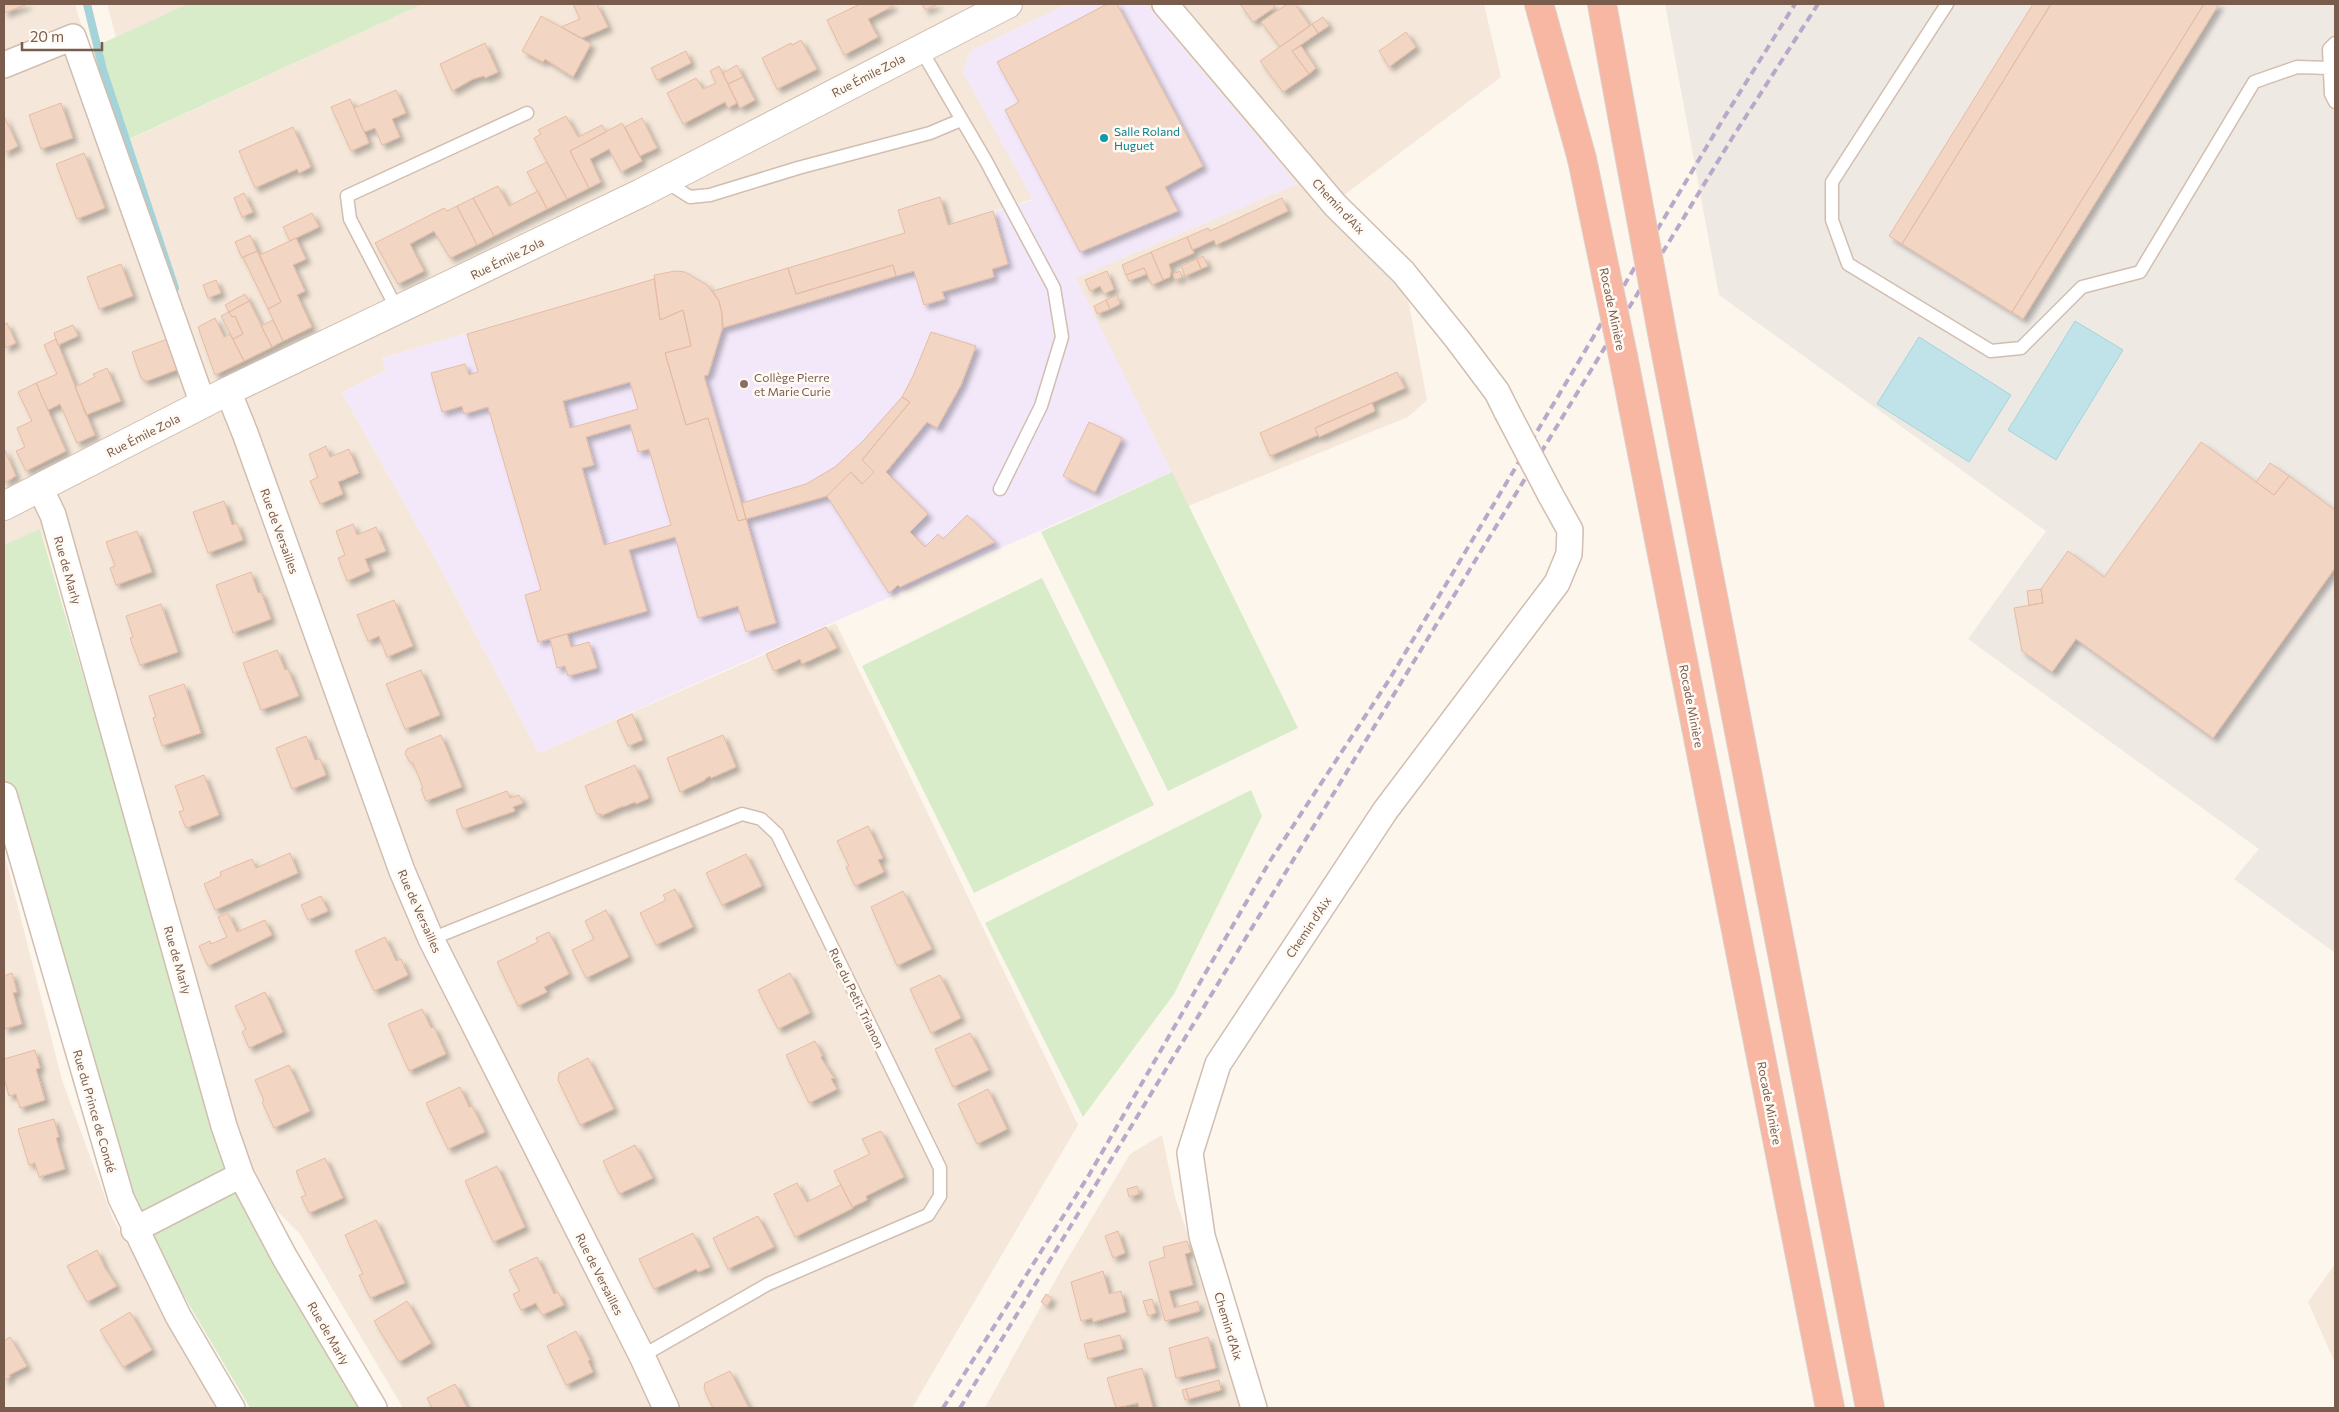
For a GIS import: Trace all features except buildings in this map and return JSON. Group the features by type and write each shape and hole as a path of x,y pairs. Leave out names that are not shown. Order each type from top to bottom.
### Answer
{"highway":[{"path":"1539,4 1582,159"},
{"name":"Rocade Minière","path":"1552,4 1830,1408"},
{"path":"1604,7 1663,338 1870,1408"}],"street":[{"name":"Rue Émile Zola","path":"4,506 228,391 349,332 398,311 663,180 1008,4"},
{"name":"Chemin d'Aix","path":"1165,4 1335,205 1403,272 1464,348 1497,392 1570,530 1569,554 1557,583 1385,812 1218,1064 1190,1153 1202,1236 1254,1408"},
{"path":"4,65 73,37 203,404"},
{"name":"Rue de Versailles","path":"228,391 245,433 402,871 431,939 642,1356 666,1408"},
{"name":"Rue de Marly","path":"40,488 53,516 224,1126 241,1174 285,1258 374,1408"},
{"name":"Rue du Prince de Condé","path":"4,795 108,1160 121,1198 134,1230 178,1316 232,1408"},
{"path":"134,1230 241,1174"}],"lane":[{"path":"1947,4 1832,182 1832,220 1848,264 1991,351 2021,348 2082,287 2140,272 2254,82 2297,67 2330,68"},
{"path":"2335,42 2329,49 2331,94 2335,102"},
{"path":"920,48 1054,288 1062,337 1041,406 1000,489"},
{"path":"398,311 350,219 347,196 527,113"},
{"path":"663,180 690,197 710,195 930,133 961,120"},
{"name":"Rue du Petit Trianon","path":"431,939 742,814 761,819 777,834 940,1168 940,1196 928,1215 768,1284 642,1356"}],"shaded area":[{"path":"4,4 75,4 117,145 423,4 1068,4 970,51 963,72 1033,199 948,225 940,197 905,233 713,291 707,285 675,271 660,273 654,275 654,279 382,358 386,370 342,393 434,556 539,753 836,623 1078,1125 912,1408 403,1408 300,1234 241,1175 41,530 4,545"},
{"path":"107,4 187,4 116,37"},
{"name":"Collège Pierre et Marie Curie","path":"1068,4 1146,4 1297,184 1076,278 1172,472 539,753 434,556 342,393 386,370 382,358 654,279 654,275 660,273 685,272 699,278 713,291 905,233 898,210 940,197 948,225 1033,200 963,72 970,51"},
{"path":"1146,4 1484,4 1501,77 1348,192 1335,204 1403,272 1427,400 1408,417 1188,506 1075,278 1297,184"},
{"path":"1665,4 2335,4 2335,953 2234,879 2259,849 1968,639 2046,531 1719,295"},
{"path":"4,852 62,1080 113,1219 222,1408 4,1408"},
{"path":"1162,1135 1175,1197 1247,1408 985,1408 1061,1270 1130,1154"},
{"path":"2335,1264 2335,1363 2308,1302"}],"green space":[{"path":"187,4 423,4 116,145 90,49"},
{"path":"1172,472 1298,728 1168,791 1041,532"},
{"path":"40,529 218,1135 367,1408 250,1408 132,1208 4,801 4,545"},
{"path":"1042,578 1154,805 974,893 862,666"},
{"path":"1251,790 1262,816 1174,994 1083,1117 985,923"}],"water":[{"path":"2075,321 2123,350 2056,460 2008,430"},
{"path":"1919,337 2011,395 1969,462 1877,404"}],"waterway":[{"path":"87,4 103,70 175,288"}],"railway":[{"path":"943,1408 1089,1175 1270,861 1389,680 1722,121 1795,4"},
{"path":"960,1408 1734,135 1818,4"}],"place":[{"name":"Salle Roland Huguet","path":"1104,138"},
{"name":"Collège Pierre et Marie Curie","path":"744,384"}]}
